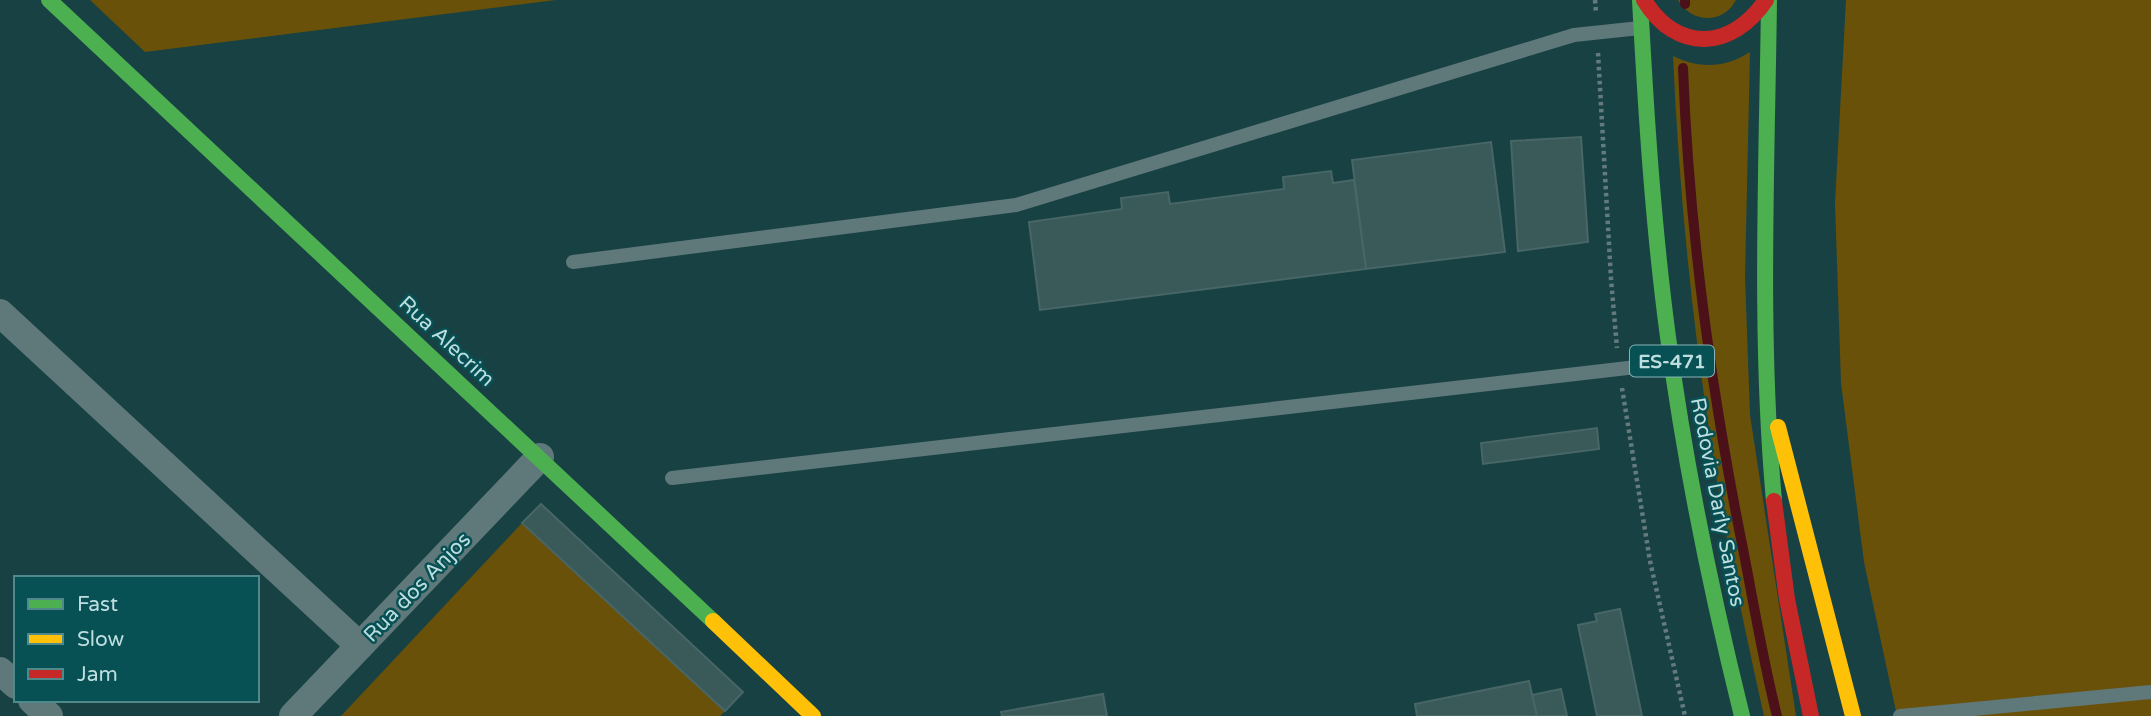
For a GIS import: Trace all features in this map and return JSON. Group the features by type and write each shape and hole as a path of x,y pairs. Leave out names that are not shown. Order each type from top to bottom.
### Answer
{"main road":[{"name":"Rua Alecrim","path":"49,0 540,457 813,716"},
{"path":"1642,0 1656,19 1670,30 1703,40 1736,33 1750,23 1767,0"},
{"name":"Rodovia Darly Santos","path":"1642,0 1654,212 1672,363 1697,513 1742,716"},
{"path":"1767,0 1766,378 1771,471 1778,537 1795,642 1811,716"},
{"path":"1766,378 1853,716"}],"street":[{"path":"0,313 360,646"},
{"name":"Rua dos Anjos","path":"293,716 540,457"},
{"path":"0,671 14,683"},
{"path":"34,702 49,716"}],"lane":[{"path":"573,262 1016,205 1574,35 1642,28"},
{"path":"672,478 1672,363"},
{"path":"1900,716 2151,692"}],"shaded area":[{"path":"90,0 556,0 145,52"},
{"path":"1678,0 1736,0 1723,14 1707,18 1691,13"},
{"path":"1846,0 2151,0 2151,716 1897,716 1864,562 1841,383 1835,203"},
{"path":"1750,52 1745,277 1750,415 1796,716 1764,716 1743,619 1705,406 1687,256 1679,156 1673,56 1693,63 1712,65 1731,61"},
{"path":"522,523 725,711 720,716 341,716"}],"building":[{"path":"1581,137 1588,242 1518,251 1511,141"},
{"path":"1491,142 1505,252 1366,269 1352,160"},
{"path":"1331,171 1333,183 1354,180 1366,269 1040,310 1029,222 1122,209 1121,198 1168,192 1170,204 1284,189 1283,177"},
{"path":"1597,428 1599,449 1483,464 1481,443"},
{"path":"541,504 743,692 725,711 522,523"},
{"path":"1620,609 1642,716 1597,716 1578,625 1597,621 1595,614"},
{"path":"1529,681 1537,716 1417,716 1415,704"},
{"path":"1561,689 1567,716 1537,716 1532,695"},
{"path":"1103,694 1107,716 1002,716 1001,712"}],"waterway":[{"path":"1683,68 1690,189 1703,310 1731,489 1777,716"}],"traffic: fast":[{"path":"49,0 713,621"},
{"path":"1640,0 1654,211 1675,385 1700,528 1742,716"},
{"path":"1769,0 1765,314 1774,501"}],"traffic: slow":[{"path":"1778,427 1853,716"},
{"path":"713,621 813,716"}],"traffic: jam":[{"path":"1644,0 1657,18 1672,30 1688,37 1705,39 1737,29 1752,17 1766,0"},
{"path":"1774,501 1787,599 1811,716"}]}
